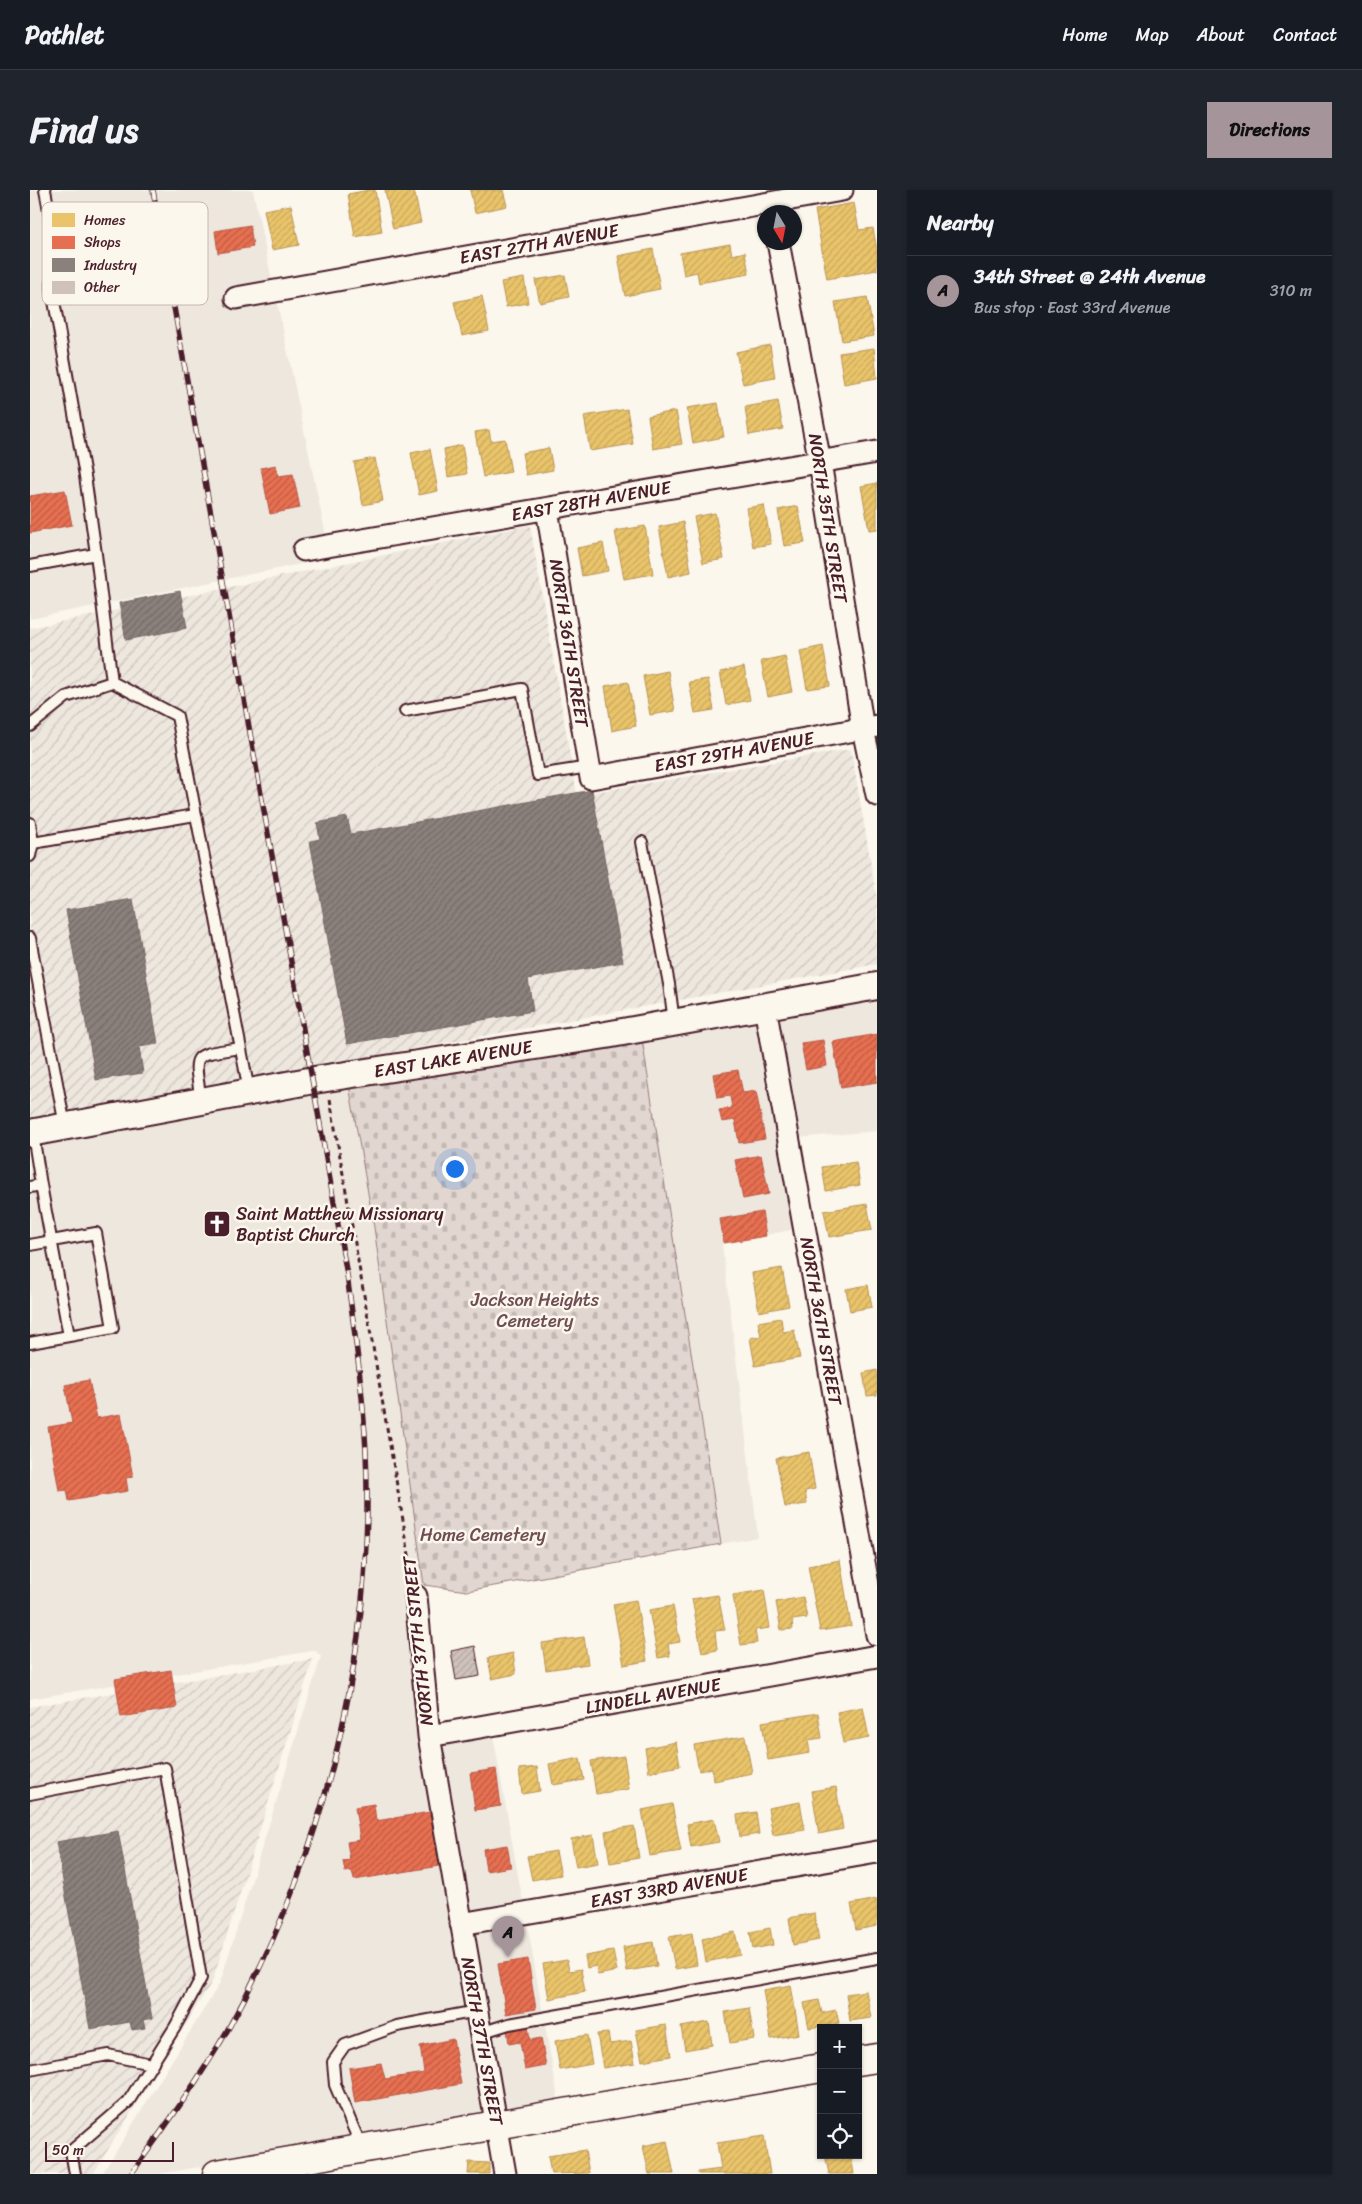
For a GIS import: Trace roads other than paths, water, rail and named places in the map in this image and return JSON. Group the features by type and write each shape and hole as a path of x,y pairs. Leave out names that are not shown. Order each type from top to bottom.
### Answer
{"main road":[{"path":"862,2061 877,2058"},
{"path":"217,2174 248,2171 362,2148 817,2069"}],"street":[{"name":"EAST 27TH AVENUE","path":"236,298 842,190"},
{"name":"NORTH 35TH STREET","path":"780,250 870,728 877,795"},
{"name":"EAST 28TH AVENUE","path":"304,550 877,452"},
{"name":"NORTH 36TH STREET","path":"547,509 590,772"},
{"name":"EAST 29TH AVENUE","path":"590,772 870,728"},
{"name":"EAST LAKE AVENUE","path":"32,1133 327,1078 674,1023 877,986"},
{"name":"NORTH 36TH STREET","path":"765,1007 877,1635"},
{"name":"NORTH 37TH STREET","path":"416,1596 429,1736 505,2174"},
{"name":"LINDELL AVENUE","path":"429,1736 877,1656"},
{"name":"EAST 33RD AVENUE","path":"461,1924 877,1852"}],"lane":[{"path":"55,305 85,476 112,682"},
{"path":"30,566 96,554"},
{"path":"30,726 66,697 112,682 177,716 249,1092"},
{"path":"405,712 522,690 538,775 590,772"},
{"path":"33,843 195,815"},
{"path":"30,823 33,843 30,856"},
{"path":"642,842 669,984 674,1023"},
{"path":"30,938 65,1127"},
{"path":"202,1101 195,1065 197,1058 203,1054 240,1048"},
{"path":"32,1133 69,1336"},
{"path":"30,1187 41,1185"},
{"path":"30,1245 96,1233 113,1328 30,1343"},
{"path":"30,1794 165,1768 201,1978 128,2102 71,2151 75,2174"},
{"path":"480,2033 509,2024 877,1958"},
{"path":"362,2148 335,2085 333,2062 345,2045 397,2026 476,2011"},
{"path":"30,2070 108,2055 151,2064"}],"railway":[{"path":"153,190 155,202"},
{"path":"131,2174 193,2086 227,2031 261,1964 291,1894 316,1823 337,1750 352,1676 362,1602 367,1526 365,1429 347,1275 174,305"}],"place":[{"name":"Saint Matthew Missionary Baptist Church","path":"217,1224"},
{"name":"34th Street @ 24th Avenue","path":"508,1957"}],"park label":[{"name":"Jackson Heights Cemetery","path":"535,1310"},
{"name":"Home Cemetery","path":"483,1535"}]}
